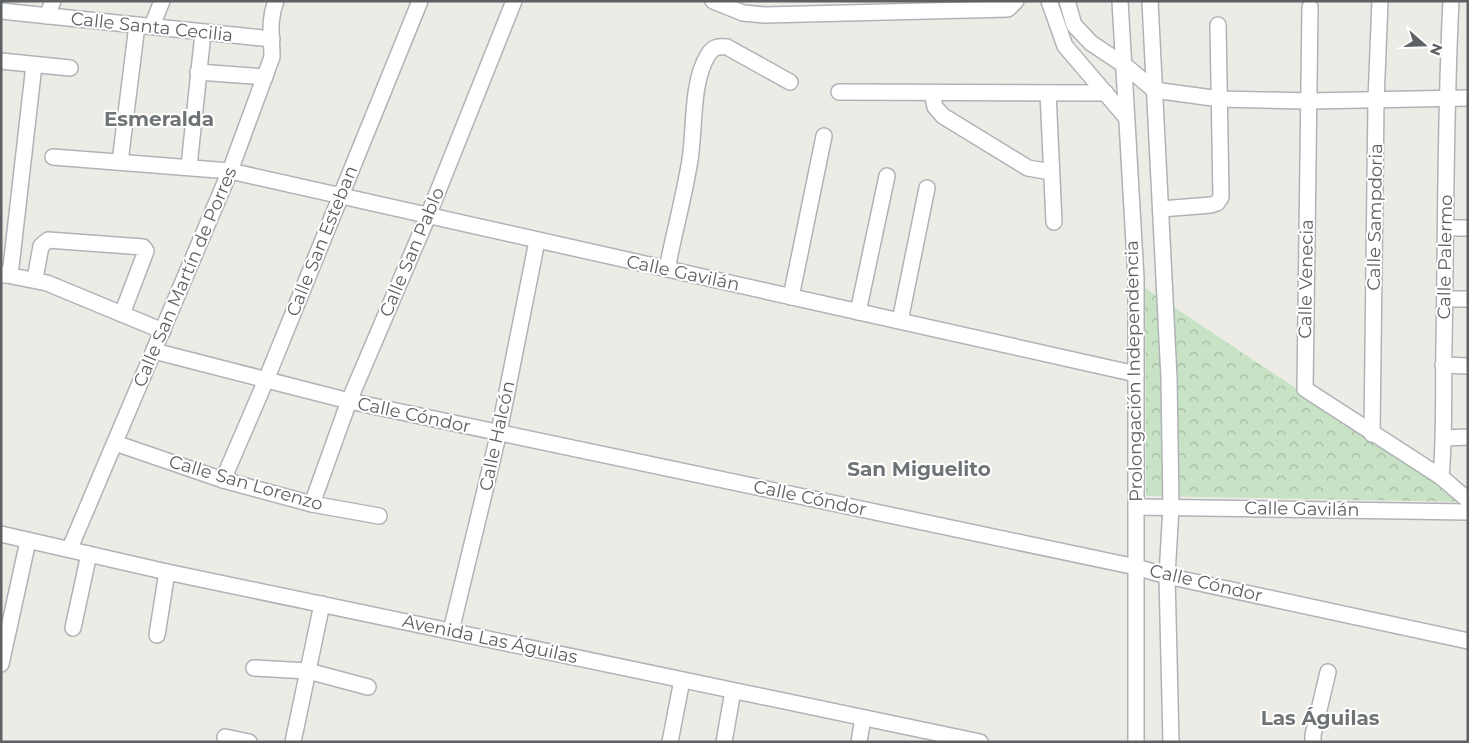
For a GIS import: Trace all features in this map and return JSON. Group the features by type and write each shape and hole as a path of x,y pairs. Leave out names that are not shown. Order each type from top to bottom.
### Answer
{"street":[{"path":"48,16 53,1"},
{"path":"120,162 144,25 162,1"},
{"name":"Calle San Martín de Porres","path":"70,548 230,171 272,57 271,13 276,1"},
{"name":"Calle San Esteban","path":"223,480 266,380 420,1"},
{"name":"Calle San Pablo","path":"312,504 349,401 428,216 514,1"},
{"path":"713,1 744,13 765,15 1008,10 1016,1"},
{"path":"1049,1 1065,46 1125,116"},
{"path":"1067,1 1074,25 1091,43 1122,63 1154,90 1220,99 1309,101 1446,100 1468,98"},
{"name":"Prolongación Independencia","path":"1120,1 1125,116 1136,278 1136,742"},
{"name":"Prolongación Independencia","path":"1150,1 1169,369 1171,506 1167,576 1171,742"},
{"name":"Calle Sampdoria","path":"1372,434 1376,100 1380,1"},
{"name":"Calle Palermo","path":"1441,477 1445,438 1443,365 1447,228 1446,100 1451,1"},
{"name":"Calle Venecia","path":"1310,7 1304,389 1441,477"},
{"name":"Calle Santa Cecilia","path":"1,11 272,39"},
{"path":"1162,209 1211,205 1217,203 1221,197 1218,25"},
{"path":"189,166 203,33"},
{"path":"667,269 690,160 698,84 707,56 712,49 719,46 727,47 790,82"},
{"path":"1,61 70,68"},
{"path":"34,65 10,267 4,275 36,279 163,331"},
{"path":"198,72 265,77"},
{"path":"838,92 1106,93"},
{"path":"932,93 935,107 943,116 1028,168 1052,172"},
{"path":"1048,93 1054,222"},
{"path":"791,297 824,136"},
{"name":"Calle Gavilán","path":"53,157 189,166 230,171 339,197 1136,374"},
{"path":"858,312 887,176"},
{"path":"900,321 927,188"},
{"path":"1447,228 1468,228"},
{"path":"36,279 41,246 48,240 143,247 146,251 122,314"},
{"name":"Calle Halcón","path":"451,631 499,432 537,241"},
{"path":"1445,299 1468,299"},
{"name":"Calle Cóndor","path":"154,351 349,401 1136,566 1167,576 1468,641"},
{"path":"1443,365 1468,366"},
{"path":"1445,438 1468,438"},
{"name":"Calle San Lorenzo","path":"115,443 223,480 312,504 379,516"},
{"path":"1441,477 1468,500"},
{"name":"Calle Gavilán","path":"1136,507 1171,506 1468,512"},
{"name":"Avenida Las Águilas","path":"1,534 28,542 70,548 167,572 980,742"},
{"path":"1,664 28,542"},
{"path":"73,628 89,554"},
{"path":"157,635 167,572"},
{"path":"293,742 322,604"},
{"path":"254,668 308,672 368,688"},
{"path":"1313,742 1328,672"},
{"path":"670,742 682,680"},
{"path":"724,742 733,691"},
{"path":"859,742 863,718"},
{"path":"225,737 249,742"}],"green space":[{"path":"1145,288 1467,502 1146,496"}],"district":[{"name":"Esmeralda","path":"159,119"},
{"name":"San Miguelito","path":"919,469"},
{"name":"Las Águilas","path":"1320,718"}]}
